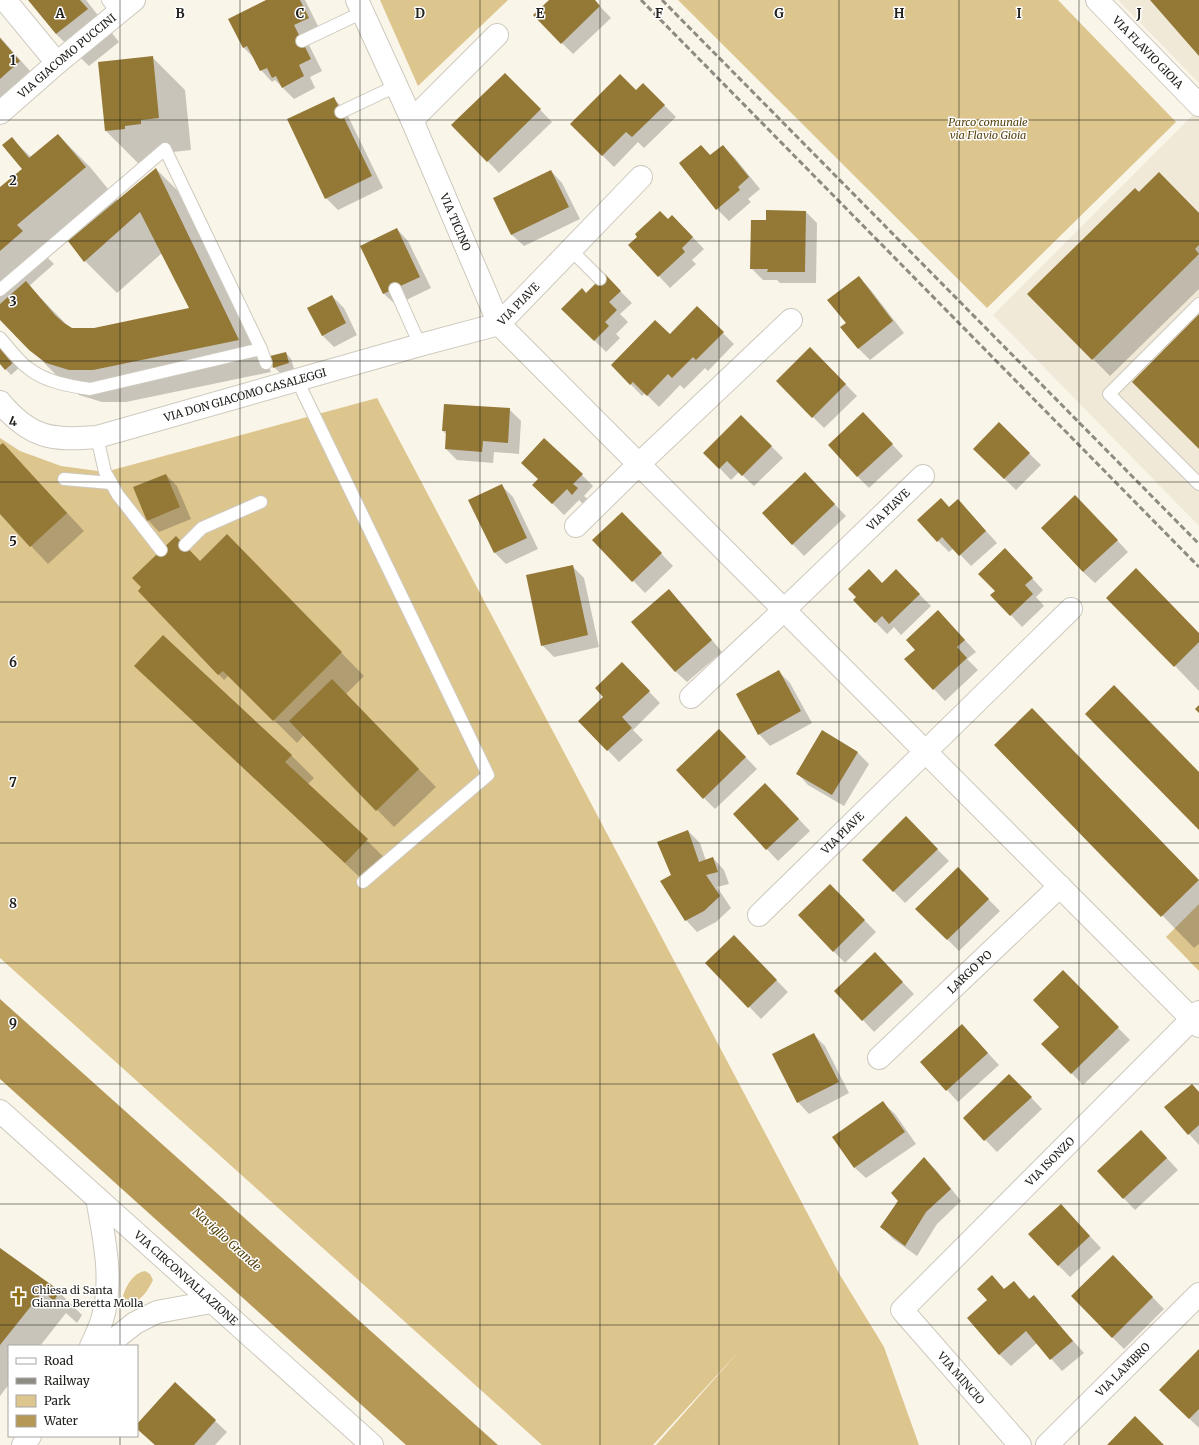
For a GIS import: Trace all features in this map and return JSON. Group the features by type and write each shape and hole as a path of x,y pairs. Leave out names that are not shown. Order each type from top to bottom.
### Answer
{"street":[{"path":"5,0 57,63"},
{"name":"VIA FLAVIO GIOIA","path":"1097,0 1199,105"},
{"name":"VIA GIACOMO PUCCINI","path":"0,113 57,63 120,4"},
{"name":"VIA TICINO","path":"360,6 412,120 499,324"},
{"path":"412,120 497,35"},
{"name":"VIA PIAVE","path":"641,177 499,324 926,752"},
{"path":"576,526 638,464 790,320"},
{"name":"VIA DON GIACOMO CASALEGGI","path":"0,402 13,417 32,431 54,438 76,439 97,437 499,324"},
{"name":"VIA PIAVE","path":"691,697 923,476"},
{"name":"VIA PIAVE","path":"759,915 1071,609"},
{"path":"926,752 1060,886 1197,1019"},
{"name":"LARGO PO","path":"879,1058 1060,886"},
{"name":"VIA ISONZO","path":"902,1310 1197,1019"},
{"name":"VIA CIRCONVALLAZIONE","path":"0,1111 372,1445"},
{"path":"91,1345 102,1320 106,1296 106,1243 97,1198"},
{"name":"VIA LAMBRO","path":"1047,1445 1199,1294"},
{"path":"107,1345 135,1323 157,1312 212,1302"},
{"name":"VIA MINCIO","path":"902,1310 1020,1445"},
{"path":"23,1445 29,1437"}],"lane":[{"path":"302,41 360,6"},
{"path":"341,112 396,86"},
{"path":"0,290 165,149 261,349 266,363"},
{"path":"570,249 600,279"},
{"path":"395,289 420,345"},
{"path":"1199,304 1109,394 1199,484"},
{"path":"0,338 28,369 45,378 74,387 90,389 261,349"},
{"path":"297,380 488,775 363,882"},
{"path":"97,437 105,472 111,483 118,495 161,550"},
{"path":"64,479 111,483"},
{"path":"185,545 202,528 261,502"}],"shaded area":[{"path":"1118,0 1199,0 1199,83"},
{"path":"1199,109 1199,526 993,315"}],"green space":[{"path":"380,0 508,0 418,86"},
{"name":"Parco comunale via Flavio Gioia","path":"678,0 1058,0 1176,122 987,308"},
{"path":"377,398 840,1275 884,1347 919,1445 656,1445 740,1350 653,1445 542,1445 0,958 0,438 20,451 61,466 105,472"},
{"path":"1199,904 1199,971 1166,937"},
{"path":"145,1271 150,1274 153,1280 151,1284 140,1298 128,1304 123,1296 126,1288 137,1274"}],"water":[{"name":"Naviglio Grande","path":"0,999 498,1445 406,1445 0,1079"}],"building":[{"path":"28,0 80,0 88,9 56,34"},
{"path":"266,0 300,0 309,18 294,25 311,59 299,65 304,76 282,88 276,76 272,78 267,68 260,71 247,46 243,48 228,19"},
{"path":"549,0 595,0 600,6 561,44 533,15"},
{"path":"1150,0 1199,0 1199,56"},
{"path":"0,38 20,61 0,79"},
{"path":"153,56 159,118 141,120 141,124 125,126 125,129 105,131 98,62"},
{"path":"505,73 541,109 487,162 451,125"},
{"path":"620,74 636,90 643,83 665,105 632,137 626,132 602,156 570,124"},
{"path":"334,97 372,176 325,199 287,119"},
{"path":"58,134 86,167 17,225 23,231 0,251 0,187 22,169 2,145 12,137 29,158"},
{"path":"701,145 710,155 723,145 749,177 738,187 740,190 716,210 679,163"},
{"path":"156,168 239,340 93,370 69,370 46,363 29,350 0,320 0,304 26,281 55,315 72,328 94,328 189,308 140,212 84,262 68,241"},
{"path":"551,170 569,207 511,235 493,198"},
{"path":"1159,172 1199,213 1199,245 1195,249 1199,254 1092,360 1027,294 1135,188 1139,192"},
{"path":"766,210 806,211 805,272 767,272 768,269 750,269 751,220 766,220"},
{"path":"660,211 668,219 672,215 693,237 682,248 685,252 658,277 628,245 637,237 635,234"},
{"path":"397,228 420,277 383,294 360,246"},
{"path":"605,274 621,291 609,302 617,310 605,322 609,326 594,341 561,309 582,288 586,293"},
{"path":"859,276 893,321 858,349 840,327 846,323 827,300"},
{"path":"332,295 346,323 322,336 307,308"},
{"path":"697,306 724,332 696,360 693,357 672,378 668,374 647,396 633,382 630,385 611,365 655,320 670,334"},
{"path":"1199,314 1199,449 1132,382"},
{"path":"0,342 16,360 5,370 0,364"},
{"path":"810,347 846,384 812,418 776,381"},
{"path":"286,352 289,363 273,368 270,356"},
{"path":"444,404 510,408 508,443 483,441 482,452 445,449 446,431 442,431"},
{"path":"863,412 893,444 857,477 828,445"},
{"path":"741,415 772,446 742,476 727,461 719,469 703,453"},
{"path":"999,422 1030,453 1004,479 973,449"},
{"path":"544,438 583,474 573,484 578,488 572,495 567,489 552,504 532,485 538,479 521,463"},
{"path":"3,443 67,513 30,547 0,514 0,445"},
{"path":"805,472 835,504 792,545 762,513"},
{"path":"166,474 180,507 147,521 133,487"},
{"path":"502,484 527,538 494,553 468,500"},
{"path":"1075,495 1118,540 1083,572 1041,528"},
{"path":"941,498 949,507 958,499 986,531 959,556 942,537 937,542 917,520"},
{"path":"622,512 662,553 632,582 592,540"},
{"path":"227,534 342,652 273,721 223,671 218,675 138,591 141,587 132,578 176,536 200,561"},
{"path":"1005,548 1033,578 1025,585 1033,594 1010,616 990,595 995,591 978,574"},
{"path":"573,565 588,635 541,646 526,575"},
{"path":"1136,568 1199,633 1199,642 1174,667 1106,598"},
{"path":"869,569 882,583 896,569 920,594 889,624 882,616 875,623 853,600 856,597 848,589"},
{"path":"669,589 712,640 675,672 631,622"},
{"path":"938,610 965,640 957,647 967,658 933,690 904,659 915,650 906,640"},
{"path":"163,635 292,755 285,762 368,839 345,863 134,666"},
{"path":"622,662 650,691 622,717 632,728 607,751 578,721 603,697 595,688"},
{"path":"779,670 801,711 758,735 736,694"},
{"path":"332,679 419,769 376,811 289,721"},
{"path":"1114,685 1199,772 1199,830 1085,714"},
{"path":"1199,705 1199,713 1195,709"},
{"path":"1032,708 1199,880 1161,917 994,745"},
{"path":"719,729 746,757 703,799 676,770"},
{"path":"822,730 858,752 832,795 796,774"},
{"path":"765,783 799,819 766,850 733,814"},
{"path":"906,816 938,849 893,892 862,860"},
{"path":"688,830 699,862 713,857 718,872 706,875 720,896 704,911 685,921 660,881 671,875 657,842"},
{"path":"958,867 989,899 947,940 915,909"},
{"path":"830,884 865,920 833,952 798,915"},
{"path":"734,935 777,980 748,1008 705,963"},
{"path":"875,952 903,982 862,1021 834,991"},
{"path":"1063,970 1119,1027 1071,1074 1041,1044 1059,1027 1033,1000"},
{"path":"962,1024 988,1053 946,1091 920,1062"},
{"path":"814,1033 839,1082 797,1103 772,1054"},
{"path":"1009,1074 1032,1097 984,1141 963,1118"},
{"path":"1192,1084 1199,1092 1199,1125 1188,1135 1164,1107"},
{"path":"883,1101 905,1132 854,1168 832,1137"},
{"path":"1141,1130 1167,1158 1123,1199 1097,1171"},
{"path":"924,1157 951,1189 926,1212 905,1246 880,1227 898,1201 891,1193"},
{"path":"1061,1204 1090,1236 1058,1266 1028,1234"},
{"name":"Chiesa di Santa Gianna Beretta Molla","path":"0,1248 60,1291 54,1301 43,1291 0,1345"},
{"path":"1113,1255 1153,1297 1112,1338 1071,1296"},
{"path":"992,1275 1004,1289 1014,1281 1029,1299 1034,1295 1073,1341 1050,1360 1026,1331 999,1355 967,1318 987,1300 977,1289"},
{"path":"1199,1349 1199,1409 1189,1419 1159,1390"},
{"path":"175,1382 216,1420 194,1445 155,1445 138,1430 138,1423"},
{"path":"1135,1416 1164,1445 1107,1445"}],"railway":[{"path":"641,0 1199,567"},
{"path":"662,0 1199,544"}],"place":[{"name":"Chiesa di Santa Gianna Beretta Molla","path":"19,1296"}]}
